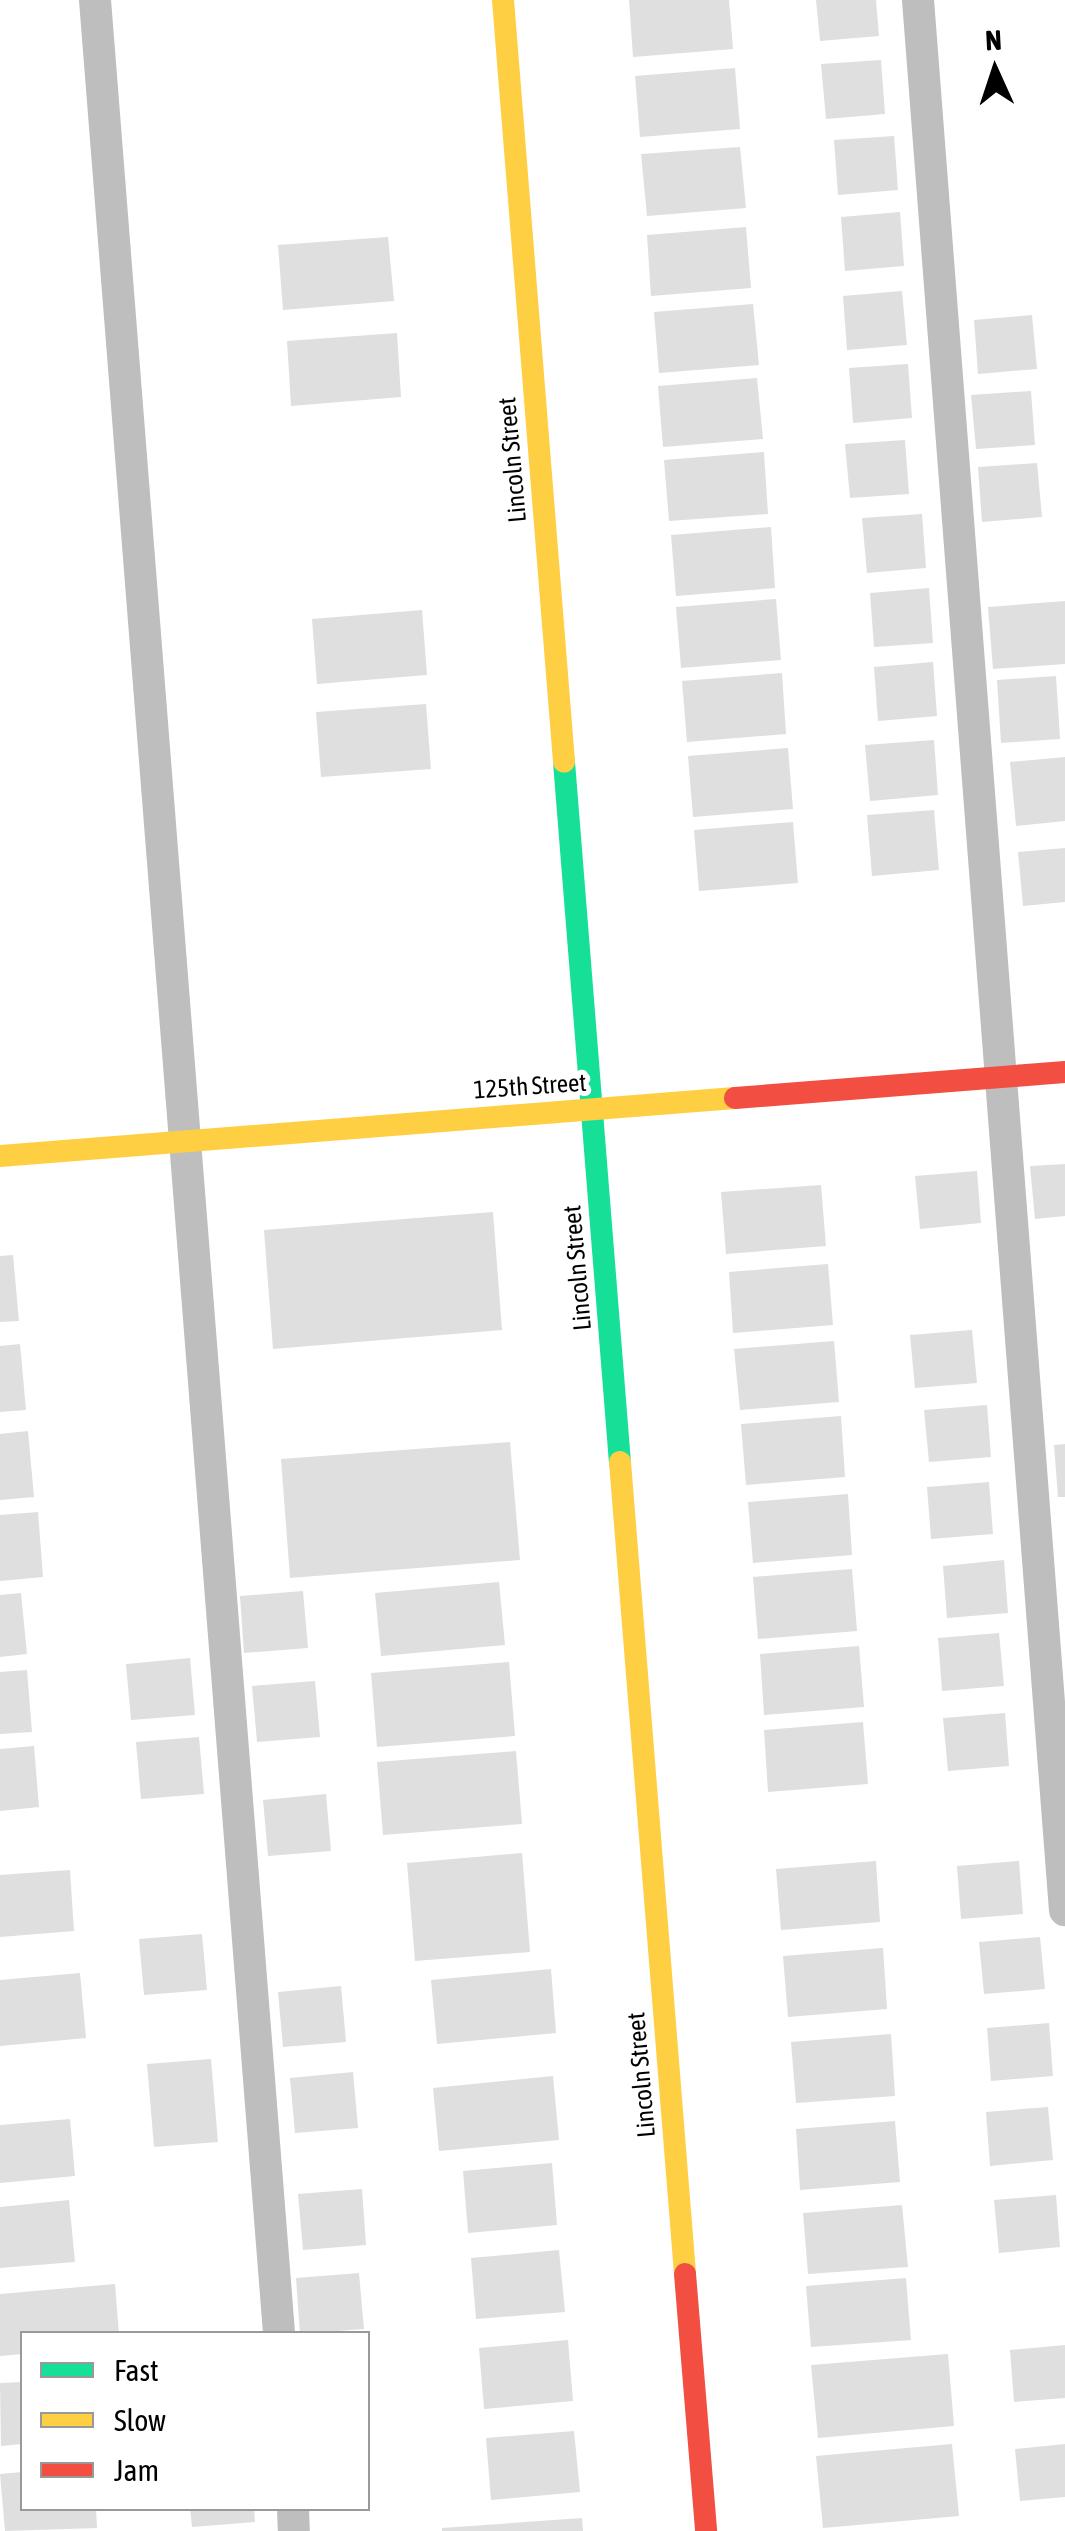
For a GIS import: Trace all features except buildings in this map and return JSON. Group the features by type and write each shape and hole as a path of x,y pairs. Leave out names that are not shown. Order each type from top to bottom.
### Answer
{"street":[{"name":"Lincoln Street","path":"503,0 706,2531"},
{"name":"125th Street","path":"0,1156 1065,1072"}],"lane":[{"path":"94,0 279,2331"},
{"path":"918,0 1065,1910"}],"traffic: fast":[{"path":"564,762 620,1462"}],"traffic: slow":[{"path":"503,0 564,762"},
{"path":"0,1156 735,1098"},
{"path":"620,1462 685,2274"}],"traffic: jam":[{"path":"735,1098 1065,1072"},
{"path":"685,2274 706,2531"}]}
